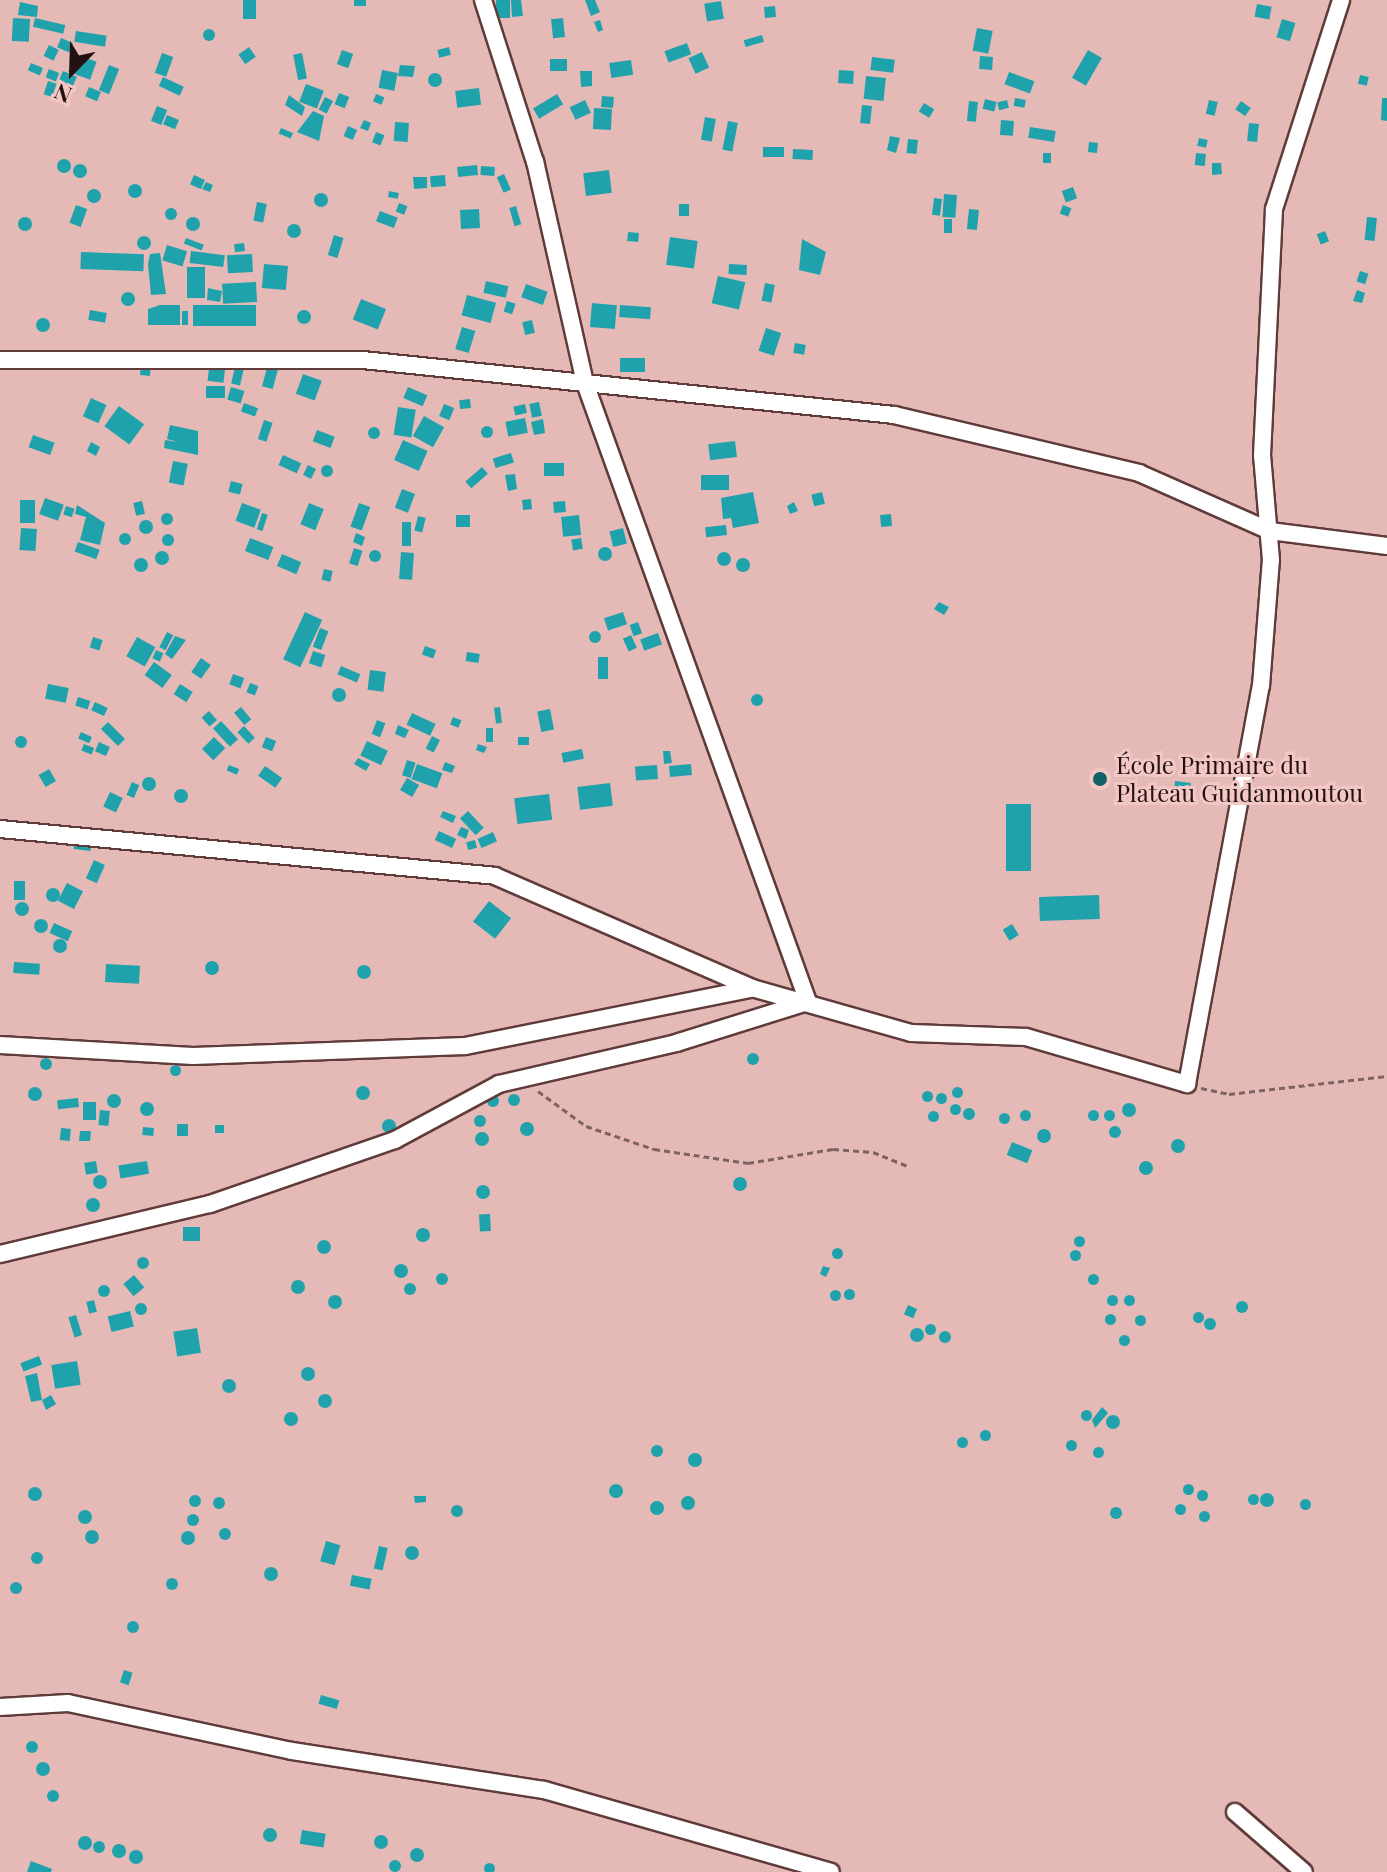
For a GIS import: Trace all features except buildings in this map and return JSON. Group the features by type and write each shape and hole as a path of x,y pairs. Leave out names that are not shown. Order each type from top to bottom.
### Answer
{"street":[{"path":"483,0 535,162 585,383 808,1002"},
{"path":"0,829 495,876 752,988 911,1033 1026,1037 1187,1084 1261,686 1270,531 1262,455 1274,209 1341,0"},
{"path":"0,360 363,360 894,415 1139,473 1270,531 1387,546"},
{"path":"0,1045 193,1056 465,1046 752,988"},
{"path":"0,1254 277,1183 395,1140 499,1084 676,1043 808,1002"},
{"path":"0,1707 68,1703 292,1751 544,1790 831,1872"},
{"path":"1235,1812 1304,1872"}],"path":[{"path":"1187,1084 1229,1094 1387,1076"},
{"path":"499,1084 538,1090 586,1126 654,1149 748,1163 833,1149 873,1152 908,1166"}],"place":[{"name":"École Primaire du Plateau Guidanmoutou","path":"1100,779"}]}
